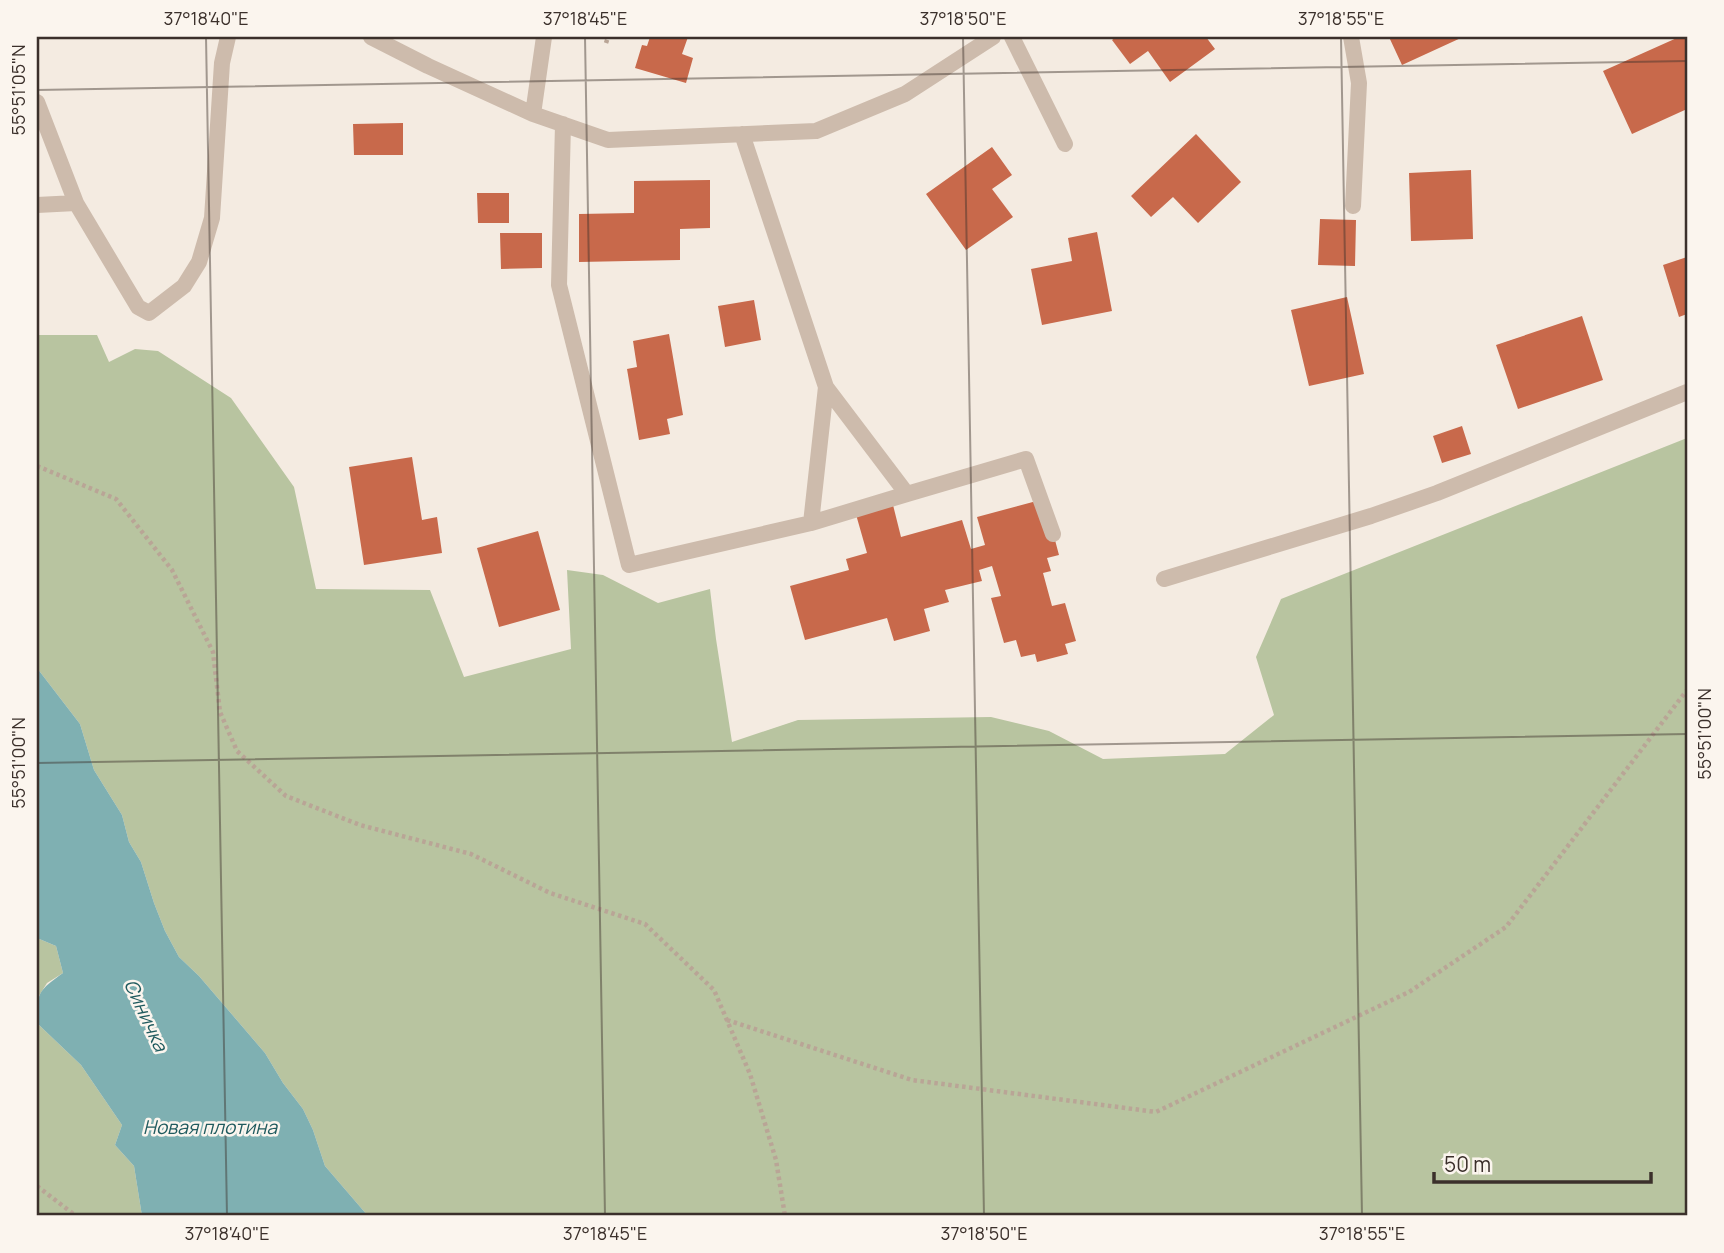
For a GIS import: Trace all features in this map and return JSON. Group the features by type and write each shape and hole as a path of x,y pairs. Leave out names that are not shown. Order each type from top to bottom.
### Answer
{"lane":[{"path":"37,102 76,203 138,307 149,313 184,286 199,262 212,218 222,62 228,37"},
{"path":"371,37 533,114 608,140 816,131 905,94 993,37"},
{"path":"533,114 544,37"},
{"path":"1012,37 1065,144"},
{"path":"1351,37 1359,83 1353,205"},
{"path":"563,124 559,285 629,565 811,523 1027,459 1053,534"},
{"path":"741,134 826,387 907,494"},
{"path":"37,205 76,203"},
{"path":"811,523 826,387"},
{"path":"1164,579 1371,516 1437,493 1687,392"}],"path":[{"path":"606,43 608,37"},
{"path":"37,466 116,499 172,569 213,652 220,712 237,751 286,796 360,825 471,854 550,893 645,924 714,990 750,1074 776,1160 785,1216"},
{"path":"726,1020 912,1080 1156,1112 1409,992 1506,927 1687,691"},
{"path":"37,1186 76,1216"}],"green space":[{"path":"37,335 97,335 109,362 135,349 158,351 231,398 294,487 316,589 430,590 464,677 571,649 567,570 603,575 658,603 710,589 732,742 798,720 991,717 1049,731 1103,759 1225,754 1274,715 1256,657 1281,599 1687,438 1687,1216 368,1216 325,1166 303,1109 265,1053 199,976 179,957 165,931 141,862 129,842 122,815 94,770 80,724 37,668"},
{"path":"37,938 56,946 63,973 47,983 37,999"},
{"path":"37,1005 39,1025 81,1065 122,1125 115,1145 134,1166 142,1216 37,1216"}],"water":[{"name":"Новая плотина","path":"37,668 80,724 94,770 122,815 129,842 141,862 165,931 179,957 199,976 265,1053 303,1109 325,1166 368,1216 142,1216 134,1166 115,1145 122,1125 81,1065 39,1025 40,994 63,973 56,946 37,938"}],"building":[{"path":"650,37 688,37 682,54 693,58 686,83 635,68 642,45 647,46"},
{"path":"1116,37 1206,37 1215,49 1170,82 1148,51 1130,64 1112,40"},
{"path":"1389,37 1463,37 1402,65"},
{"path":"1679,37 1687,37 1687,109 1632,134 1603,71"},
{"path":"403,123 403,155 354,155 353,124"},
{"path":"1196,134 1241,182 1198,223 1173,197 1151,217 1131,196"},
{"path":"992,147 1012,175 992,189 1013,217 966,250 926,194"},
{"path":"1471,170 1473,239 1411,241 1409,173"},
{"path":"710,180 710,228 680,229 680,260 579,262 579,214 634,213 634,181"},
{"path":"477,193 509,193 509,223 478,223"},
{"path":"1320,219 1356,220 1355,266 1318,265"},
{"path":"1097,232 1112,311 1042,325 1031,269 1072,261 1068,238"},
{"path":"500,233 542,233 542,268 501,269"},
{"path":"1687,257 1687,314 1679,317 1663,265"},
{"path":"1347,297 1364,374 1309,386 1291,310"},
{"path":"754,300 761,340 725,347 718,306"},
{"path":"1582,316 1603,380 1518,409 1496,345"},
{"path":"669,334 683,415 667,419 670,434 639,440 627,369 637,367 633,341"},
{"path":"1462,426 1471,454 1442,463 1433,436"},
{"path":"412,457 422,520 437,517 442,553 364,565 349,467"},
{"path":"1044,499 1059,555 1047,558 1051,571 1043,573 1052,606 1065,603 1076,641 1065,644 1068,654 1037,662 1035,654 1021,657 1016,640 1004,643 991,598 1001,596 992,566 979,570 982,581 945,590 949,602 924,609 930,631 894,641 887,618 805,640 790,586 849,570 846,559 867,553 855,511 892,501 901,537 962,520 971,549 985,545 977,517"},
{"path":"538,531 560,610 499,627 477,548"}],"water label":[{"name":"Синичка","path":"146,1015"}]}
